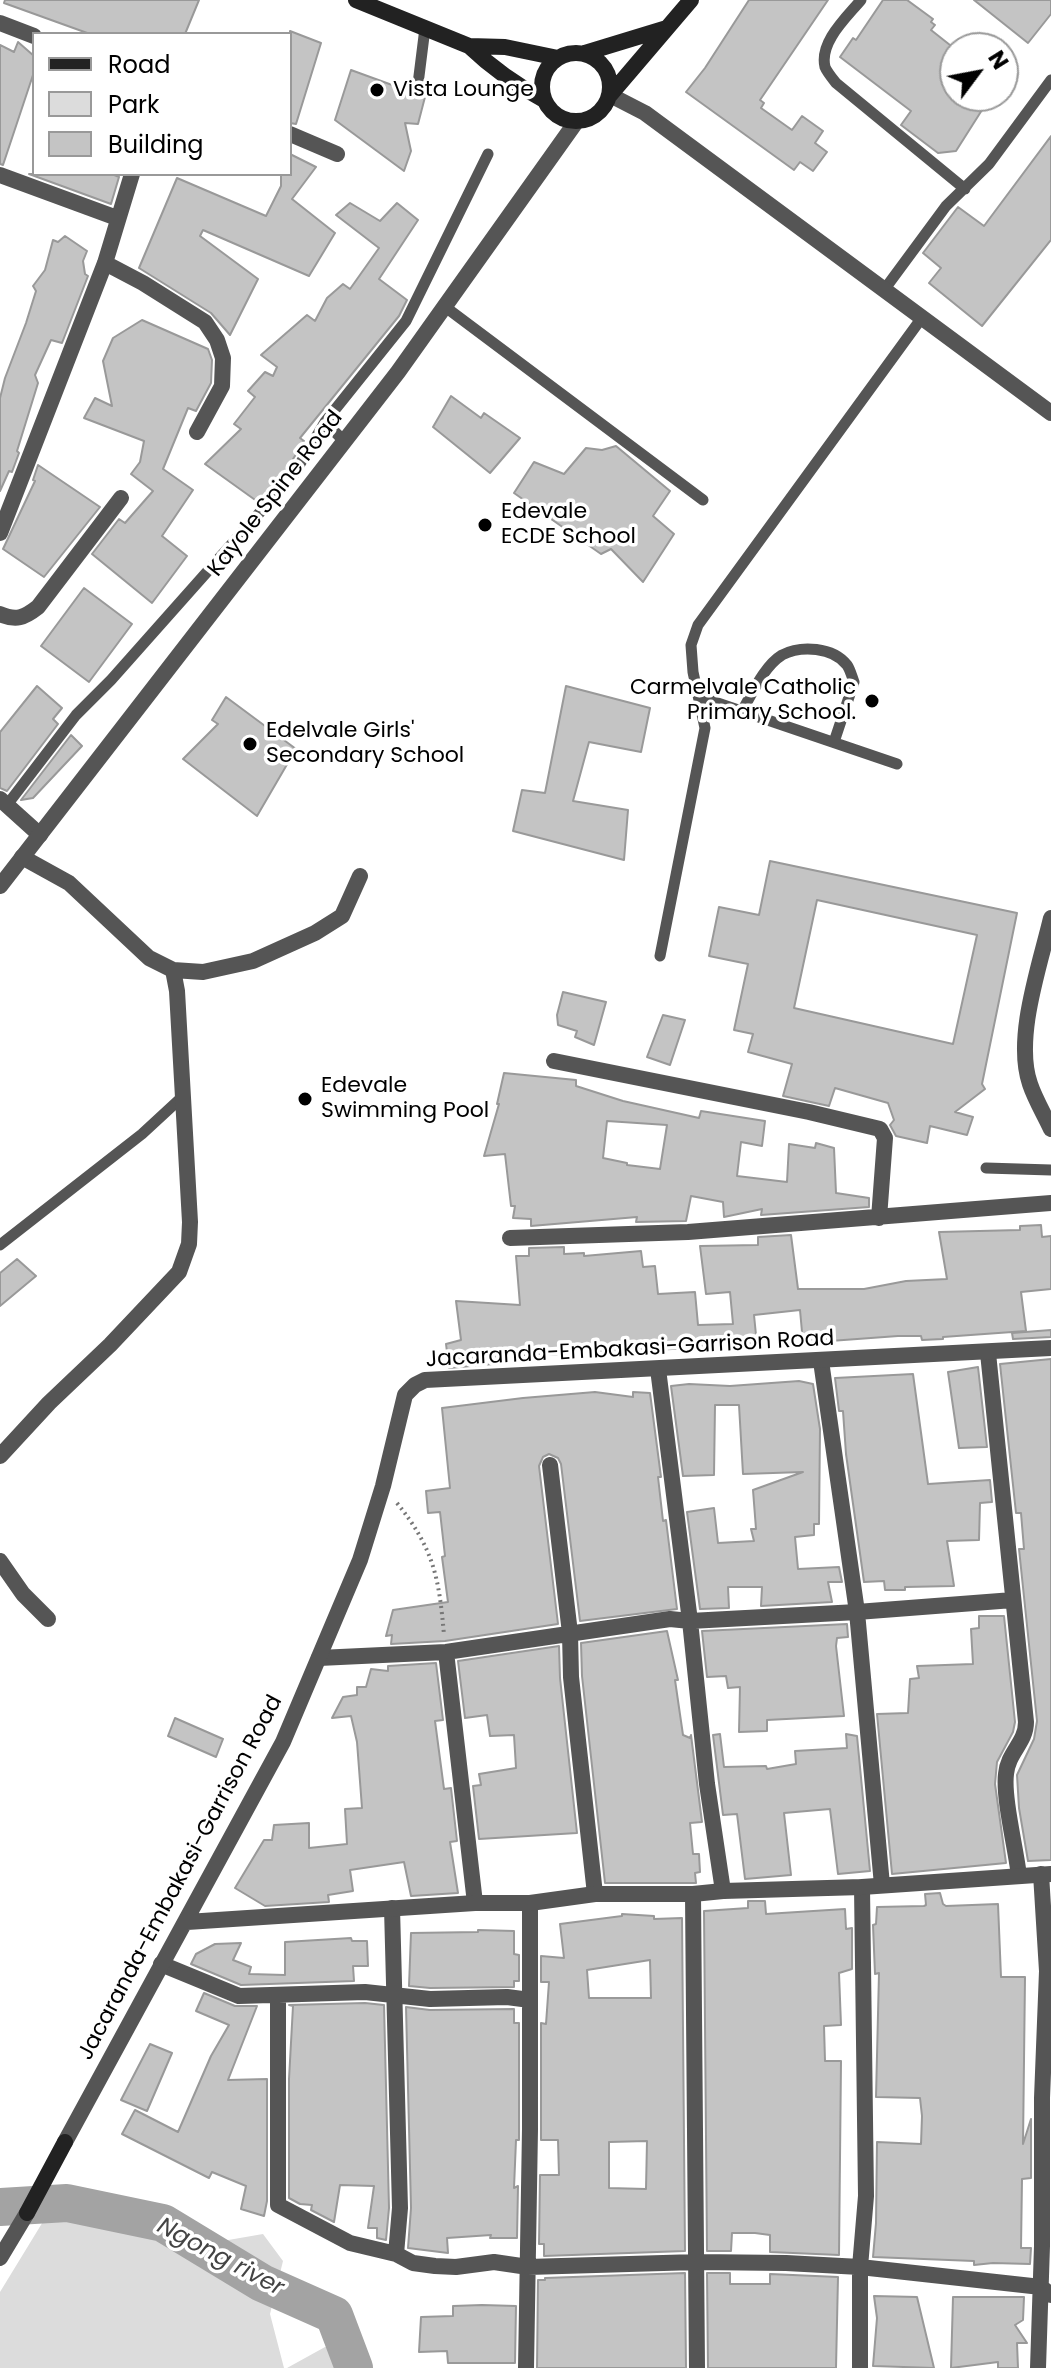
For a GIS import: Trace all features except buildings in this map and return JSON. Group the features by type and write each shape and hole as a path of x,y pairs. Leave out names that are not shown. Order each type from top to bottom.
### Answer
{"main road":[{"path":"356,0 469,46 517,85 544,100 556,115 576,122 598,114 610,95 691,0"},
{"path":"544,100 542,80 548,67 558,58 669,28"},
{"path":"469,46 505,47 558,58"},
{"path":"585,53 603,65 611,85 610,95"},
{"name":"Jacaranda-Embakasi-Garrison Road","path":"27,2213 65,2142"}],"street":[{"path":"0,23 32,35"},
{"path":"610,95 645,113 1051,413"},
{"name":"Kayole Spine Road","path":"0,886 398,372 576,122"},
{"path":"292,135 337,154"},
{"path":"0,175 117,218"},
{"path":"0,533 105,263 131,176"},
{"path":"105,263 205,322 217,340 223,358 222,386 197,432"},
{"path":"0,614 15,619 27,616 38,607 121,498"},
{"path":"2,805 40,835"},
{"path":"22,857 69,883 149,958 173,970 203,972 253,961 315,933 342,916 360,876"},
{"path":"1051,918 1029,1018 1025,1061 1029,1083 1051,1129"},
{"path":"0,1456 179,1272 189,1244 177,991 173,970"},
{"path":"554,1061 780,1105 880,1129 885,1138 879,1218"},
{"path":"510,1238 688,1232 1051,1203"},
{"name":"Jacaranda-Embakasi-Garrison Road","path":"65,2142 283,1742 360,1560 383,1486 405,1395 415,1385 425,1380 1051,1348"},
{"path":"988,1353 1026,1734 1008,1761 1005,1778 1019,1876"},
{"path":"821,1361 857,1612 882,1885"},
{"path":"658,1369 707,1784 723,1891"},
{"path":"550,1465 595,1894"},
{"path":"0,1561 23,1594 48,1619"},
{"path":"319,1658 446,1652 670,1619 690,1621 857,1612 1013,1600"},
{"path":"446,1652 475,1903"},
{"path":"187,1922 475,1903 530,1903 595,1894 693,1894 862,1887 1046,1874 1047,1971 1042,2098 1046,2291 1038,2368"},
{"path":"860,2368 860,2267 866,2196 862,1887"},
{"path":"693,1894 697,2368"},
{"path":"526,2368 530,1903"},
{"path":"392,1908 400,2208 396,2254"},
{"path":"161,1964 239,1996 365,1992 430,1999 507,1997 530,2000"},
{"path":"278,1995 278,2205 350,2243 396,2254 413,2263 435,2266 456,2267 494,2262 528,2267 697,2262 860,2267 1046,2291"},
{"name":"Jacaranda-Embakasi-Garrison Road","path":"0,2258 27,2213"}],"lane":[{"path":"861,0 831,38 825,54 825,68 836,83 965,189"},
{"path":"418,84 425,28"},
{"path":"884,290 946,206 989,164 1051,80"},
{"path":"2,805 76,715 294,474 325,422 406,321 488,154"},
{"path":"444,306 703,500"},
{"path":"660,956 705,728 693,672 691,645 698,625 921,319"},
{"path":"325,422 345,442"},
{"path":"742,711 763,676 782,656 810,648 828,652 847,664 854,682 834,742"},
{"path":"700,697 897,764"},
{"path":"0,1245 142,1134 181,1098"},
{"path":"986,1168 1051,1170"}],"path":[{"path":"383,1486 417,1529 436,1572 446,1652"}],"green space":[{"path":"120,2208 177,2221 211,2243 263,2234 283,2261 270,2314 284,2368 0,2368 0,2292 44,2220"},
{"path":"362,2338 371,2368 287,2368 325,2347"}],"waterway":[{"name":"Ngong river","path":"0,2207 67,2203 163,2223 262,2283 334,2315 354,2368"}],"place":[{"name":"Vista Lounge","path":"377,90"},
{"name":"Edevale ECDE School","path":"485,525"},
{"name":"Carmelvale Catholic Primary School.","path":"872,701"},
{"name":"Edelvale Girls' Secondary School","path":"250,744"},
{"name":"Edevale Swimming Pool","path":"305,1099"}]}
